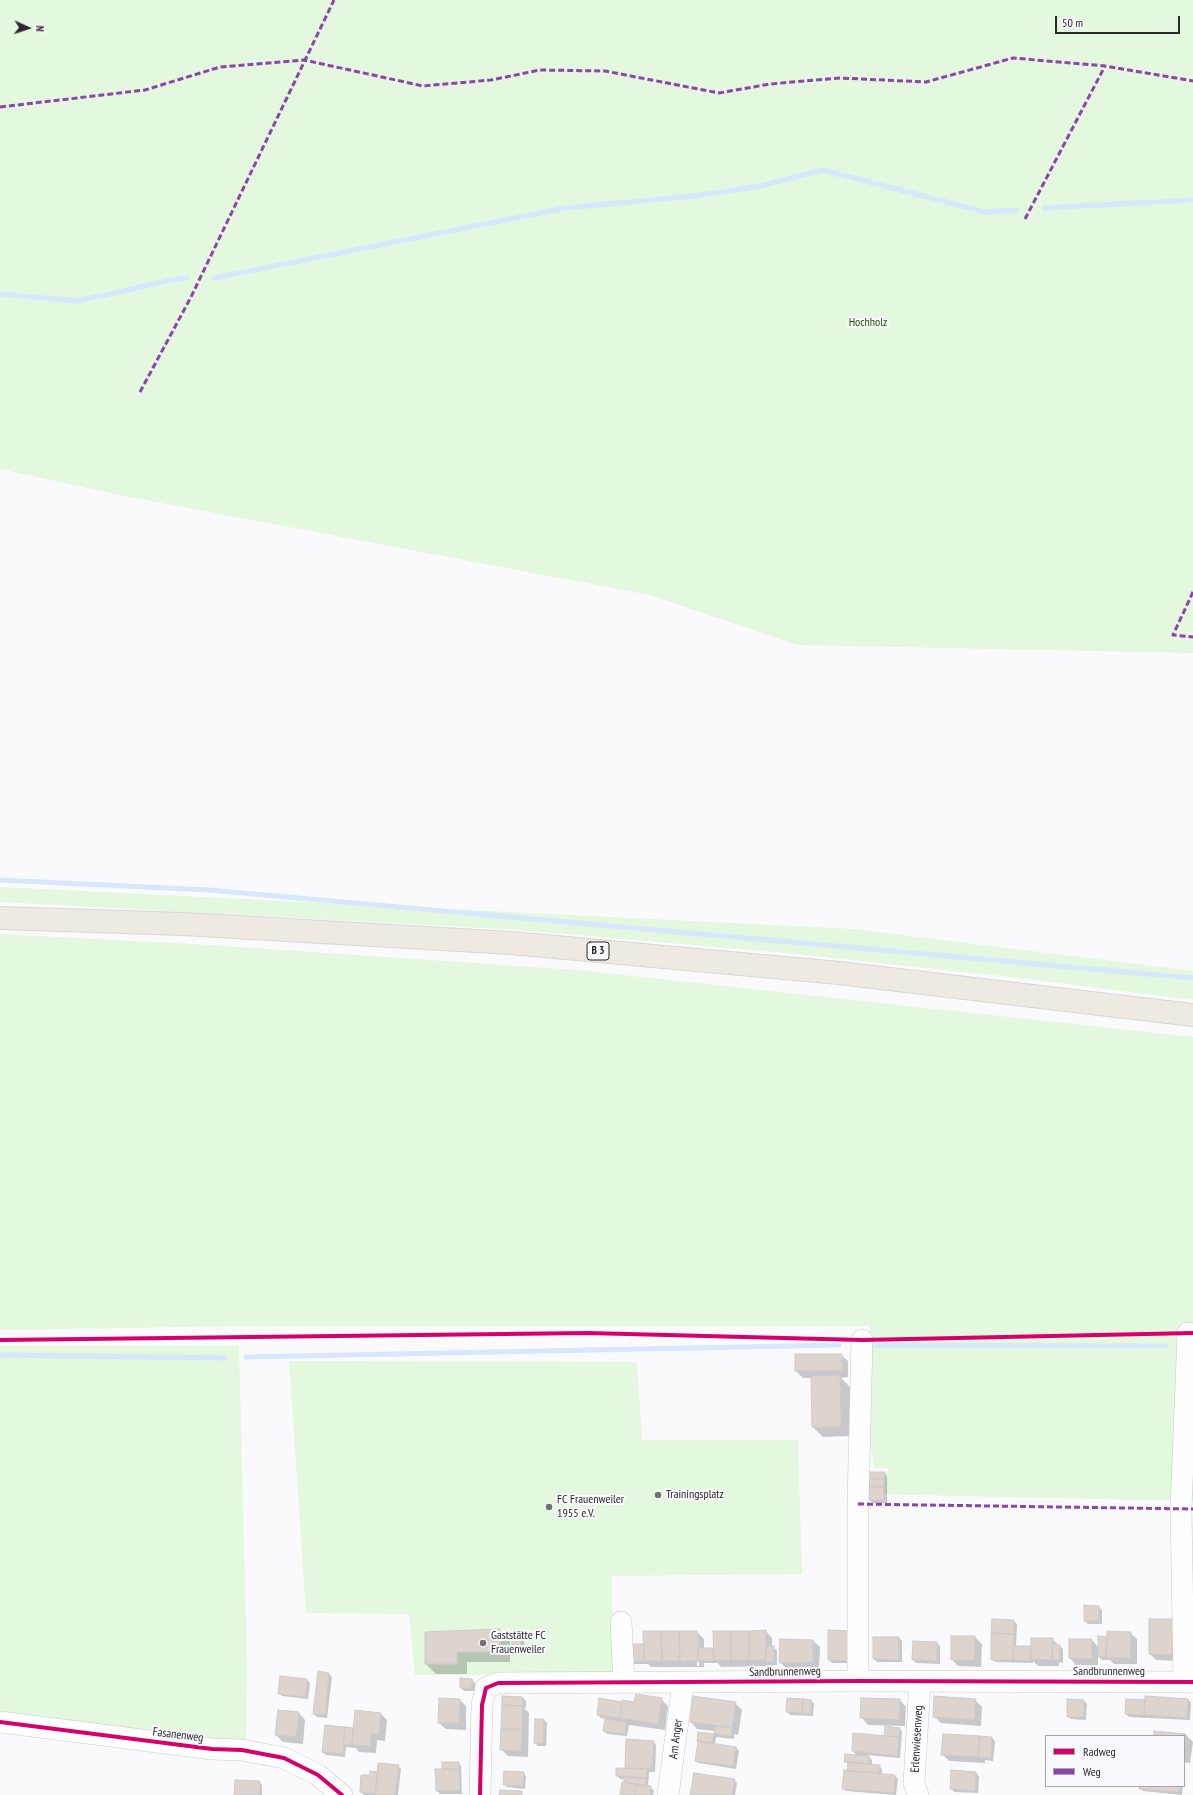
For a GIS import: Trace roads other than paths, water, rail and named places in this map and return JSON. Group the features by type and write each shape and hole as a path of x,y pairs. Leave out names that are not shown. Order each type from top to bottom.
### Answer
{"main road":[{"name":"B 3","path":"0,918 184,924 512,943 840,973 1193,1015"}],"street":[{"path":"1188,1333 1181,1509 1189,1682"},
{"path":"858,1681 858,1504 862,1340"},
{"path":"620,1622 624,1683"},
{"name":"Sandbrunnenweg","path":"480,1795 482,1705 486,1688 498,1684 858,1681 1189,1682"},
{"name":"Erlenwiesenweg","path":"918,1795 914,1783 920,1682"},
{"name":"Am Anger","path":"668,1795 683,1683"},
{"name":"Fasanenweg","path":"0,1722 212,1749 242,1750 284,1758 318,1775 342,1795"}],"waterway":[{"path":"214,278 566,208 694,196 760,186 822,170 986,212 1017,210"},
{"path":"1044,208 1193,200"},
{"path":"0,294 77,301 187,278"},
{"path":"0,880 209,890 1193,978"},
{"path":"246,1357 839,1345"},
{"path":"872,1345 1166,1346"},
{"path":"0,1355 225,1358"}],"place":[{"name":"Trainingsplatz","path":"658,1495"},
{"name":"FC Frauenweiler 1955 e.V.","path":"549,1507"},
{"name":"Gaststätte FC Frauenweiler","path":"483,1643"}],"park label":[{"name":"Hochholz","path":"868,323"}]}
